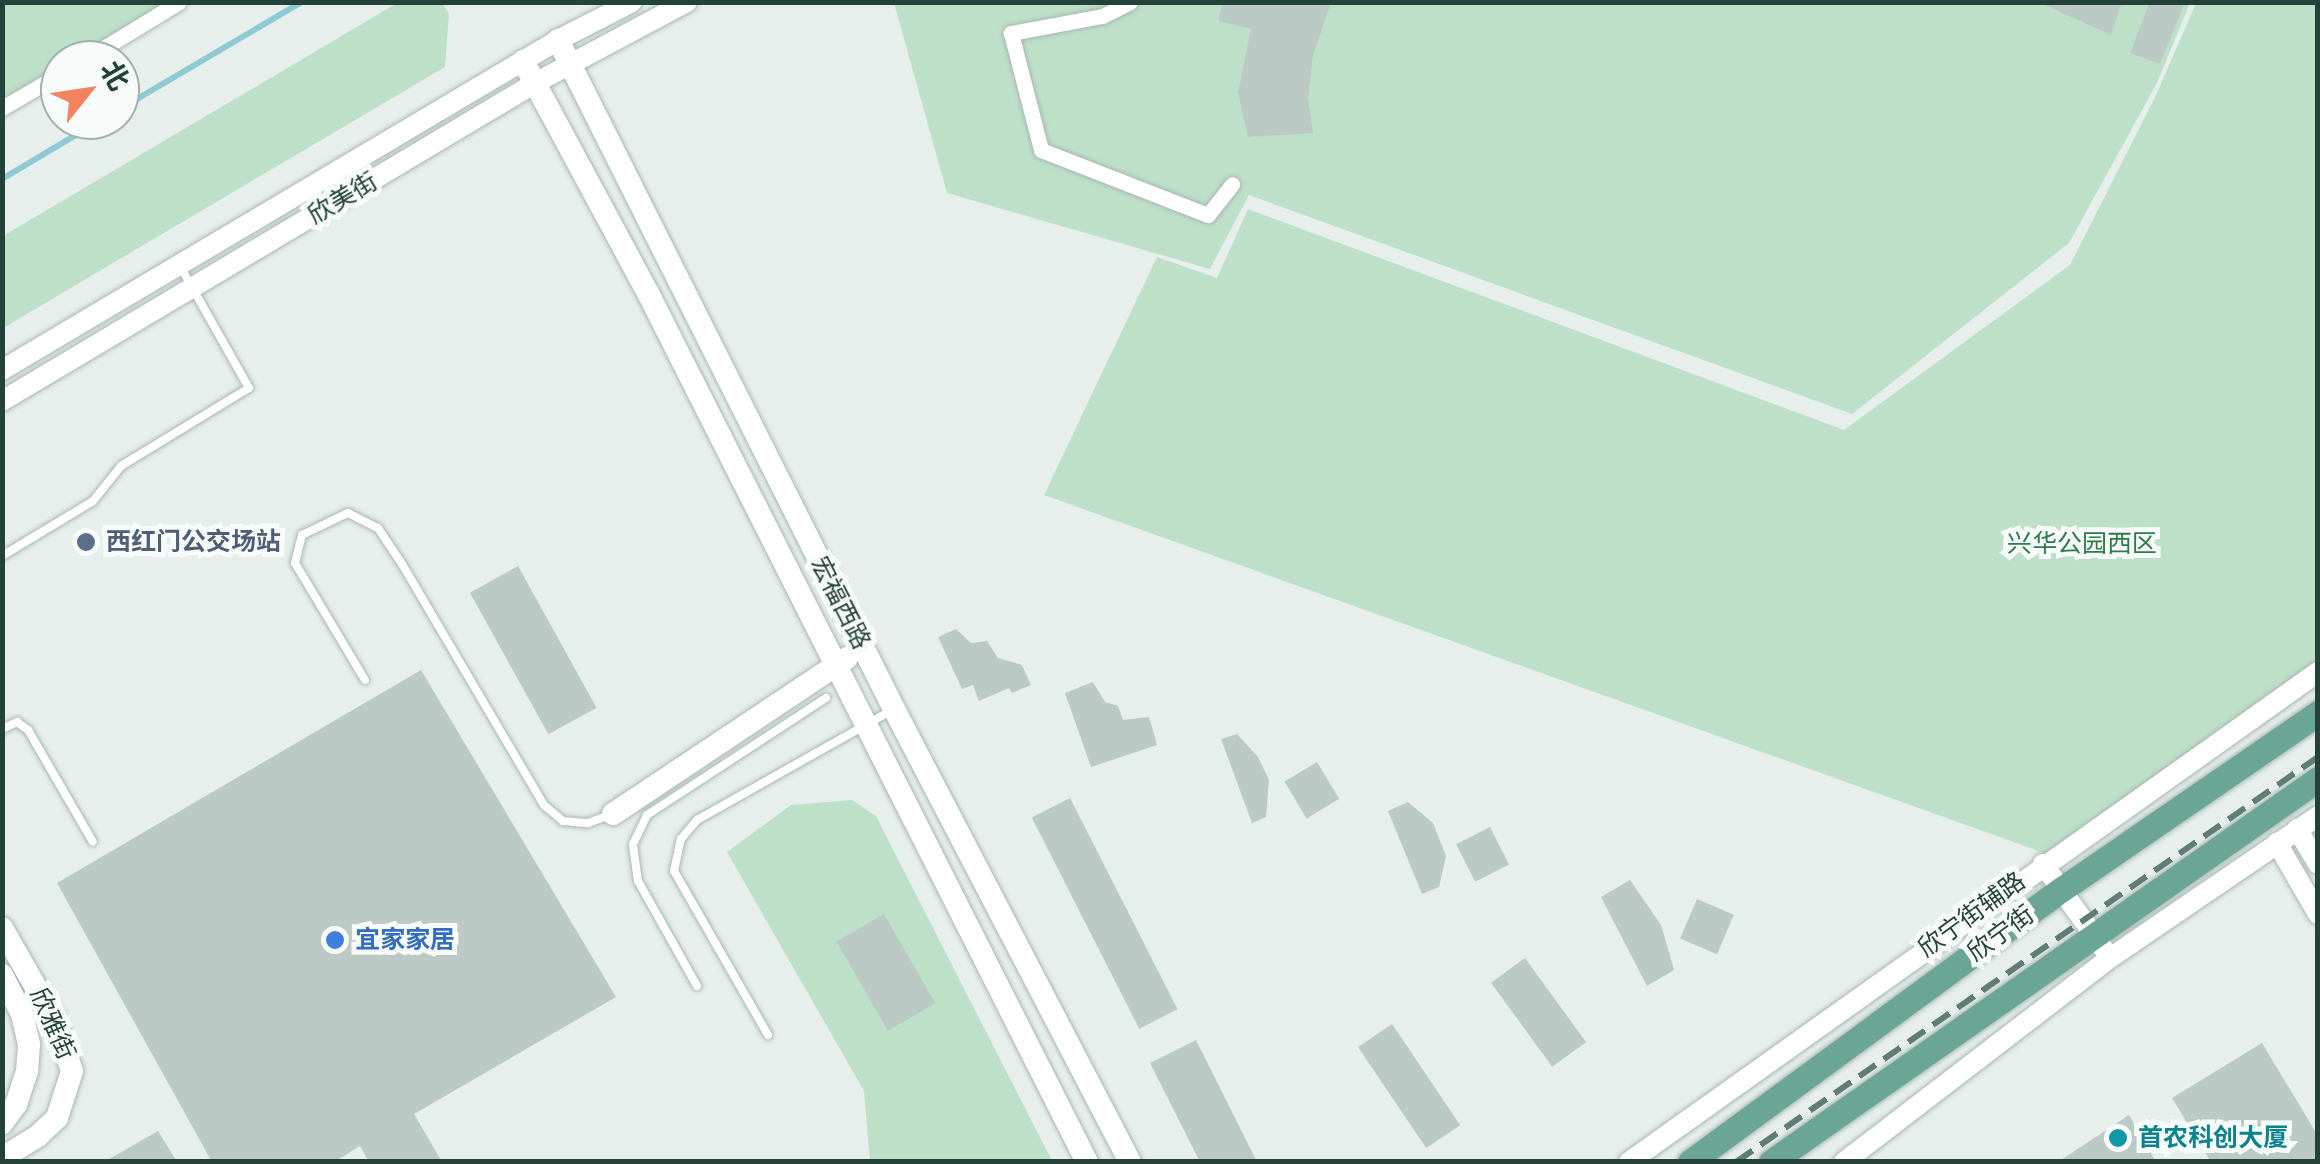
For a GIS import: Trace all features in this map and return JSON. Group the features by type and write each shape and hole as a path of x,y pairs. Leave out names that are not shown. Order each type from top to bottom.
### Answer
{"main road":[{"name":"宏福西路","path":"558,40 894,709 1130,1162"},
{"name":"宏福西路","path":"524,61 1087,1162"},
{"path":"612,814 863,648"},
{"name":"欣宁街","path":"1690,1162 2062,889 2318,713"},
{"path":"1772,1162 2318,779"},
{"name":"欣雅街","path":"2,928 55,1020 72,1070 57,1118 38,1136 2,1158"},
{"name":"欣雅街","path":"2,975 22,1014 28,1044 26,1072 2,1123"}],"street":[{"path":"117,40 179,2"},
{"name":"欣美街","path":"2,370 558,40 632,2"},
{"name":"欣美街","path":"2,401 536,82 687,2"},
{"path":"1130,2 1102,16 1011,33 1040,150 1208,215 1232,184"},
{"path":"2,108 40,86"},
{"name":"欣宁街辅路","path":"1629,1162 2318,672"},
{"path":"1844,1162 2110,958 2318,816"},
{"path":"2298,829 2318,864"},
{"path":"2277,843 2318,914"},
{"path":"2043,864 2110,958"}],"lane":[{"path":"2,556 93,501 121,466 249,388 179,264"},
{"path":"365,680 295,563 302,536 348,513 378,528 544,805 563,821 588,823 612,814"},
{"path":"698,986 638,881 633,844 647,815 826,698"},
{"path":"768,1036 674,871 681,839 697,820 894,709"},
{"path":"2,729 17,722 28,730 93,842"}],"green space":[{"path":"399,2 442,3 449,14 445,67 3,328 3,236"},
{"path":"3,3 169,3 107,40 40,40 40,80 3,103"},
{"path":"894,3 2190,3 2157,83 2069,243 1852,414 1249,195 1210,269 947,193"},
{"name":"兴华公园西区","path":"2196,3 2317,3 2317,662 2047,854 1044,495 1157,257 1217,278 1248,209 1844,430 2070,265 2157,93"},
{"path":"852,800 876,816 1052,1161 870,1161 864,1091 727,852 791,805"}],"building":[{"path":"1223,2 1331,2 1313,56 1308,98 1313,133 1248,137 1238,93 1251,29 1218,21"},
{"path":"2038,2 2122,2 2111,35"},
{"path":"2150,2 2185,2 2160,64 2130,53"},
{"path":"518,566 597,708 548,734 470,593"},
{"path":"956,629 971,643 987,641 998,658 1022,665 1031,685 1012,693 1009,688 979,701 973,685 962,689 938,637"},
{"name":"宜家家居","path":"421,670 616,997 414,1114 442,1162 369,1162 360,1146 334,1162 212,1162 57,883"},
{"path":"1093,682 1105,702 1118,706 1123,720 1149,717 1157,745 1091,767 1065,693"},
{"path":"1237,734 1258,757 1269,780 1266,817 1252,823 1221,739"},
{"path":"1317,762 1339,799 1307,818 1284,782"},
{"path":"1070,798 1178,1009 1139,1029 1032,818"},
{"path":"1408,802 1433,823 1446,856 1439,887 1422,894 1388,811"},
{"path":"1490,827 1509,864 1475,882 1456,844"},
{"path":"1630,880 1661,925 1674,970 1647,986 1601,897"},
{"path":"1697,899 1734,915 1717,954 1680,939"},
{"path":"884,914 935,1003 888,1031 836,942"},
{"path":"1525,958 1586,1042 1552,1067 1491,983"},
{"path":"1392,1024 1460,1125 1426,1148 1358,1047"},
{"path":"1196,1040 1257,1162 1200,1162 1150,1063"},
{"path":"2262,1043 2318,1136 2318,1162 2211,1162 2172,1098"},
{"name":"首农科创大厦","path":"2129,1115 2156,1162 2058,1162"},
{"path":"158,1131 177,1162 104,1162"}],"waterway":[{"path":"140,97 302,2"},
{"path":"2,179 67,140"}],"railway":[{"path":"1736,1162 2318,757"}],"place":[{"name":"西红门公交场站","path":"86,542"},
{"name":"宜家家居","path":"335,940"},
{"name":"首农科创大厦","path":"2118,1138"}]}
